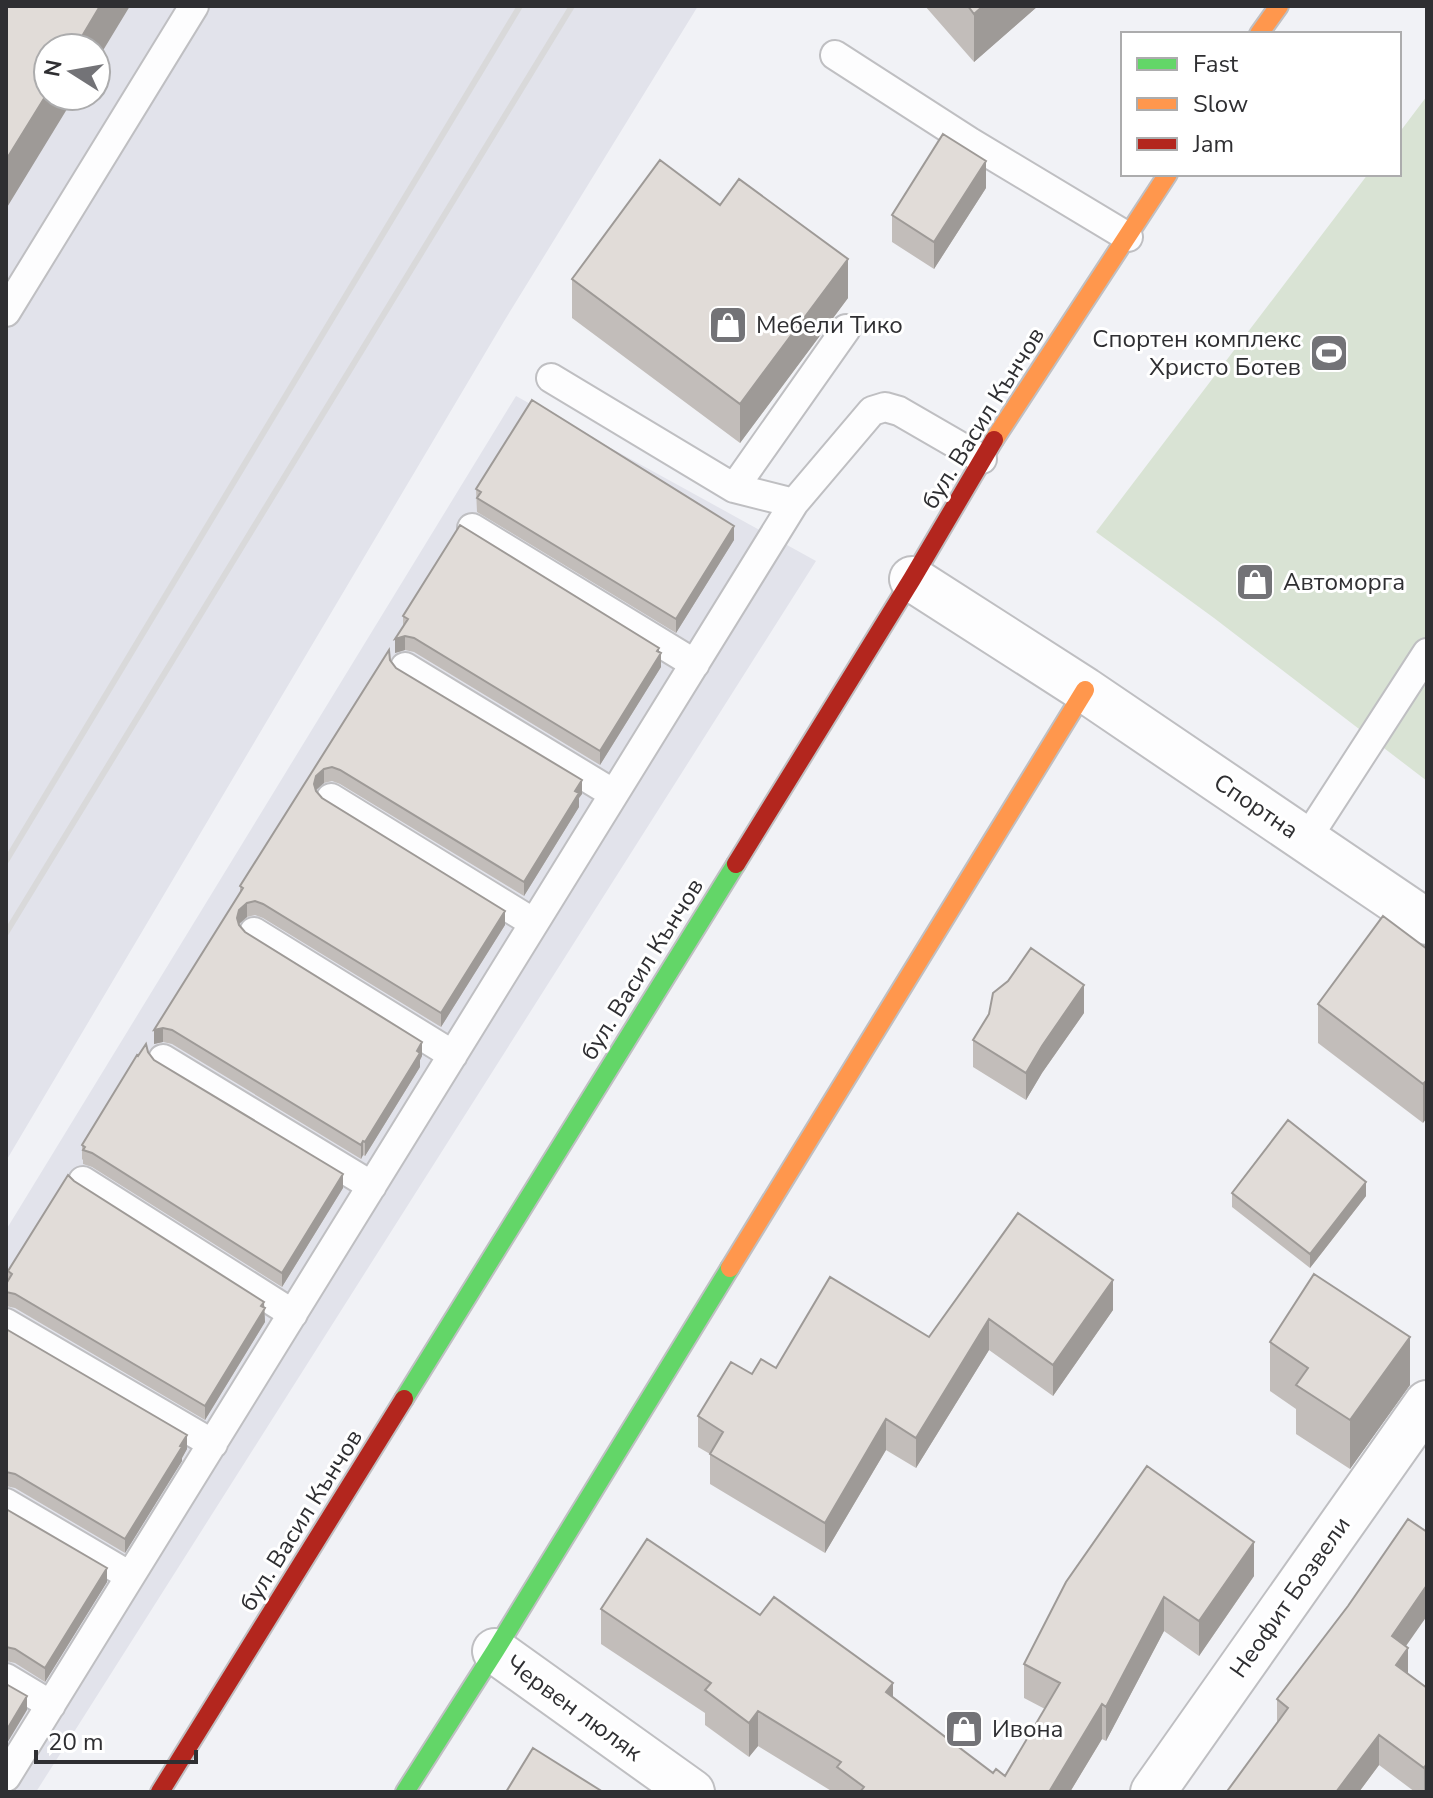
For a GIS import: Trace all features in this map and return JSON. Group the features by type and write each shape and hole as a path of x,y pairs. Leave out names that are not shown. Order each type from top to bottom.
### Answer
{"main road":[{"path":"1260,32 1279,6"},
{"name":"бул. Васил Кънчов","path":"160,1792 912,579 982,459 1167,176"},
{"path":"405,1792 495,1651 1085,690"}],"street":[{"name":"Спортна","path":"912,579 1085,690 1427,922"},
{"name":"Неофит Бозвели","path":"1153,1792 1427,1403"},
{"name":"Червен люляк","path":"495,1651 692,1792"}],"lane":[{"path":"6,312 194,6"},
{"path":"835,55 970,142 1128,237"},
{"path":"734,488 846,329"},
{"path":"551,378 734,488 794,503"},
{"path":"6,1777 794,503 872,411 885,407 899,411 982,459"},
{"path":"472,528 695,664"},
{"path":"1306,840 1427,653"},
{"path":"405,667 614,794"},
{"path":"331,798 534,923"},
{"path":"254,932 453,1055"},
{"path":"163,1059 372,1186"},
{"path":"83,1181 293,1314"},
{"path":"6,1323 213,1444"},
{"path":"6,1503 130,1576"},
{"path":"6,1678 51,1705"}],"shaded area":[{"path":"6,6 698,6 503,323 6,1161"},
{"path":"516,396 816,561 36,1792 6,1792 6,1230"}],"green space":[{"name":"Спортен комплекс Христо Ботев","path":"1427,96 1427,781 1096,532 1366,176 1401,176 1401,130"}],"building":[{"path":"6,6 100,6 85,32 32,32 32,112 36,112 6,160"},
{"path":"968,6 983,6 974,14"},
{"path":"943,134 986,161 934,242 892,215"},
{"path":"660,160 720,205 739,179 848,259 740,404 572,279"},
{"path":"532,400 734,526 676,619 477,498 481,492 476,489"},
{"path":"460,525 659,648 657,651 661,653 600,751 414,638 405,636 395,639 408,619 403,616"},
{"path":"389,650 390,660 396,668 582,780 575,791 579,793 524,882 340,770 332,767 324,769 316,776 314,784 322,798 505,911 441,1013 263,904 255,901 247,903 239,910 237,918 245,932 422,1042 417,1051 420,1053 361,1145 172,1030 154,1030 243,888 240,886"},
{"path":"1383,916 1427,949 1427,1080 1423,1084 1318,1004"},
{"path":"1031,948 1084,985 1026,1073 973,1040 989,1014 993,993 1008,981"},
{"path":"146,1044 154,1060 343,1174 282,1273 83,1150 85,1147 82,1145"},
{"path":"1288,1120 1366,1182 1310,1254 1232,1193"},
{"path":"68,1175 264,1302 261,1306 265,1308 205,1406 15,1294 6,1292 6,1284 12,1274 8,1271"},
{"path":"1018,1213 1113,1280 1053,1365 989,1319 916,1438 886,1419 825,1523 710,1454 723,1432 698,1416 731,1362 752,1374 761,1359 776,1368 830,1277 929,1337"},
{"path":"1314,1274 1410,1337 1350,1420 1296,1385 1308,1368 1270,1342"},
{"path":"6,1329 187,1435 125,1539 15,1474 6,1472"},
{"path":"1147,1466 1254,1542 1199,1621 1164,1597 1106,1707 1102,1704 1049,1792 860,1792 864,1787 837,1767 841,1762 758,1711 749,1723 705,1690 711,1683 601,1609 647,1539 760,1615 774,1597 893,1683 886,1692 993,1773 996,1769 1005,1776 1060,1683 1024,1664 1066,1582"},
{"path":"6,1509 107,1568 45,1668 15,1649 6,1647"},
{"path":"1408,1519 1427,1532 1427,1585 1392,1636 1408,1648 1396,1665 1427,1688 1427,1763 1424,1768 1379,1735 1336,1792 1231,1792 1228,1790 1288,1708 1277,1699 1348,1606"},
{"path":"6,1684 27,1696 6,1731"},
{"path":"533,1748 603,1792 506,1792"}],"railway":[{"path":"6,861 520,6"},
{"path":"6,933 572,6"}],"traffic: fast":[{"path":"404,1399 736,864"},
{"path":"405,1792 730,1268"}],"traffic: slow":[{"path":"1260,32 1279,6"},
{"path":"994,440 1167,176"},
{"path":"730,1268 1085,690"}],"traffic: jam":[{"path":"736,864 994,440"},
{"path":"160,1792 404,1399"}],"place":[{"name":"Мебели Тико","path":"728,325"},
{"name":"Спортен комплекс Христо Ботев","path":"1329,353"},
{"name":"Автоморга","path":"1255,582"},
{"name":"Ивона","path":"964,1729"}]}
